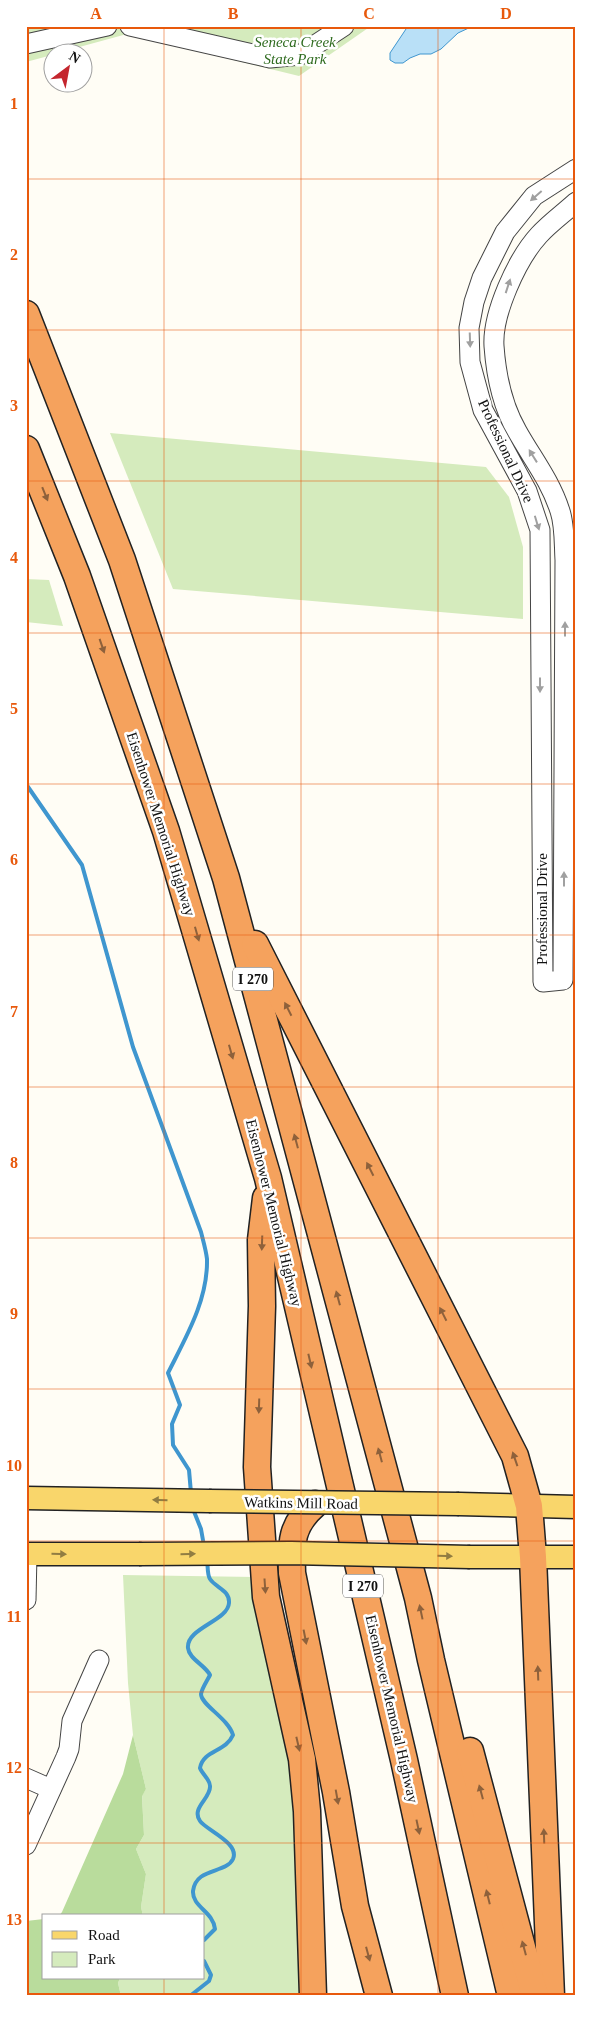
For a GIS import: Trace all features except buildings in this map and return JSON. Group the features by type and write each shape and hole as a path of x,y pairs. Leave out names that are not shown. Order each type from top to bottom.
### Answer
{"highway":[{"name":"I 270","path":"26,314 122,560 226,878 418,1598 511,1996"},
{"name":"Eisenhower Memorial Highway","path":"26,449 78,576 166,831 268,1178 404,1760 455,1996"},
{"path":"226,878 265,965 515,1456 529,1506 533,1557 552,1996"},
{"path":"268,1178 261,1240 262,1306 257,1467 266,1597 302,1759 307,1811 313,1996"},
{"path":"315,1504 302,1516 294,1531 291,1563 336,1792 355,1906 378,1996"},
{"name":"I 270","path":"431,1660 458,1705 535,1996"}],"main road":[{"name":"Watkins Mill Road","path":"26,1498 576,1507"},
{"path":"27,1551 291,1563 470,1557 576,1557"}],"street":[{"path":"26,44 107,26"},
{"path":"130,26 270,58 300,55 344,26"},
{"name":"Professional Drive","path":"576,168 534,196 505,232 482,278 474,302 469,328 470,362 483,410 527,491 540,530 543,982 563,980 570,917 565,560 561,513 546,477 516,430 509,414 501,388 494,345 497,319 512,274 538,236 576,202"},
{"path":"26,1600 27,1551"},
{"path":"26,1845 69,1749 72,1721 99,1674"},
{"path":"26,1778 51,1789"}],"green space":[{"name":"Seneca Creek State Park","path":"26,26 371,26 299,76 127,34 92,44 92,42 42,42 42,58 26,62"},
{"path":"110,433 486,467 509,497 523,547 523,619 173,589"},
{"path":"26,579 49,580 63,626 26,622"},
{"path":"123,1575 255,1577 292,1749 305,1996 121,1996 118,1983 119,1980 205,1980 205,1914 143,1914 141,1907 146,1874 136,1849 144,1835 142,1795 146,1789 133,1735 128,1683"},
{"path":"133,1735 146,1789 142,1796 144,1835 136,1849 146,1874 141,1907 143,1914 60,1914 62,1912 123,1774"},
{"path":"42,1919 42,1980 119,1980 118,1983 121,1996 26,1996 26,1921"}],"water":[{"path":"408,26 473,26 458,33 441,49 431,54 420,54 403,63 395,63 390,60 390,53"}],"waterway":[{"path":"26,784 82,865 133,1047 201,1232 205,1249 207,1259 206,1274 200,1304 189,1332 168,1373 180,1405 172,1424 173,1445 189,1470 191,1493"},
{"path":"193,1509 201,1529 204,1546"},
{"path":"205,1939 215,1929 211,1918 196,1901 193,1891 195,1883 205,1874 229,1864 233,1859 234,1853 227,1842 203,1825 198,1816 199,1808 207,1796 210,1787 200,1768 202,1762 210,1754 230,1741 233,1735 226,1723 202,1698 203,1687 210,1675 194,1659 188,1648 189,1641 193,1635 222,1615 229,1603 225,1592 209,1577 207,1560"},
{"path":"190,1996 209,1981 211,1975 205,1963"}]}
